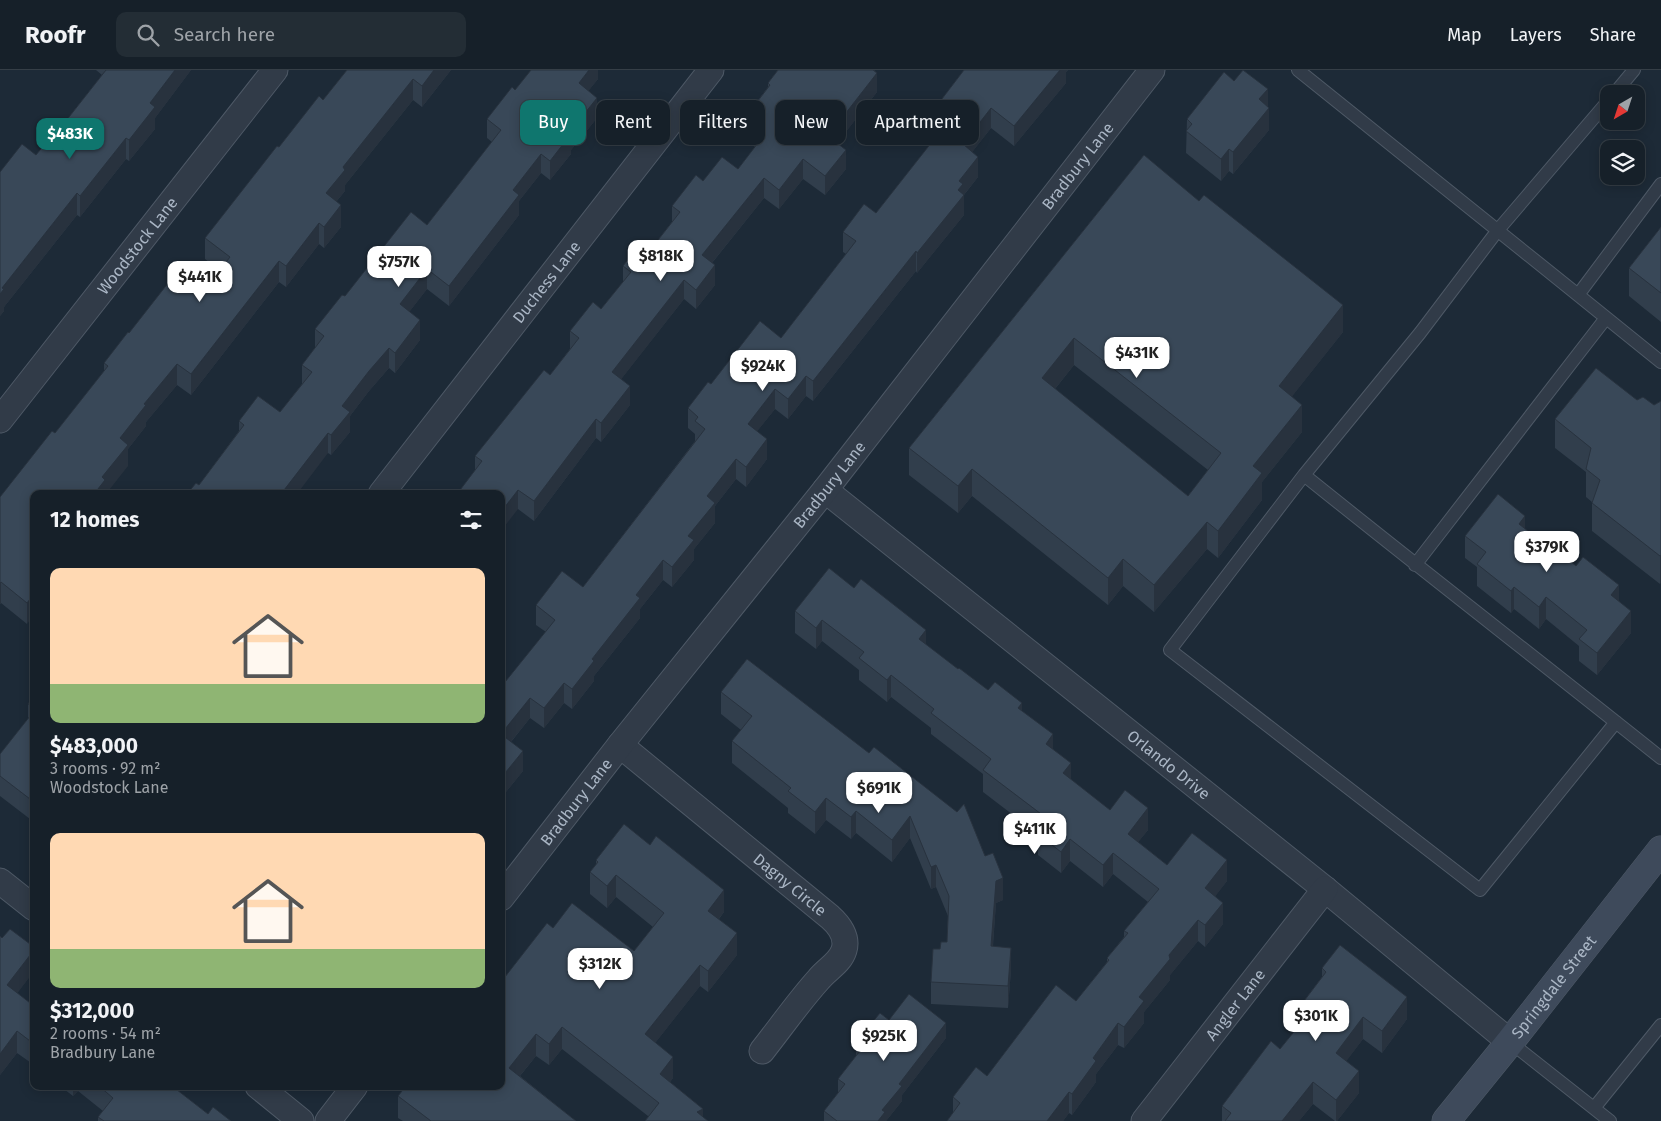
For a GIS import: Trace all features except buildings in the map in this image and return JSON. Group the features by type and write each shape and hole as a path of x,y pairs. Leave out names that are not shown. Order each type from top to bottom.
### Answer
{"main road":[{"name":"Springdale Street","path":"1446,1121 1661,850"}],"street":[{"name":"Woodstock Lane","path":"0,420 275,70"},
{"name":"Duchess Lane","path":"384,490 711,70"},
{"name":"Bradbury Lane","path":"505,893 620,745 826,490 1152,70"},
{"name":"Orlando Drive","path":"826,490 1325,890 1510,1042"},
{"name":"Dagny Circle","path":"620,745 830,917 838,925 844,936 845,949 841,957 820,978 762,1051"},
{"path":"0,881 30,905"},
{"name":"Angler Lane","path":"1144,1121 1325,890"},
{"path":"263,1090 301,1121"},
{"path":"328,1121 352,1090"}],"lane":[{"path":"1298,70 1661,362"},
{"path":"1622,85 1634,70"},
{"path":"1600,111 1498,230 1420,333 1304,475 1170,650 1480,890 1616,722"},
{"path":"1578,295 1661,184"},
{"path":"1415,565 1606,318"},
{"path":"1304,475 1415,565 1661,758"},
{"path":"1594,1108 1661,1025"},
{"path":"1510,1042 1610,1121"}]}
